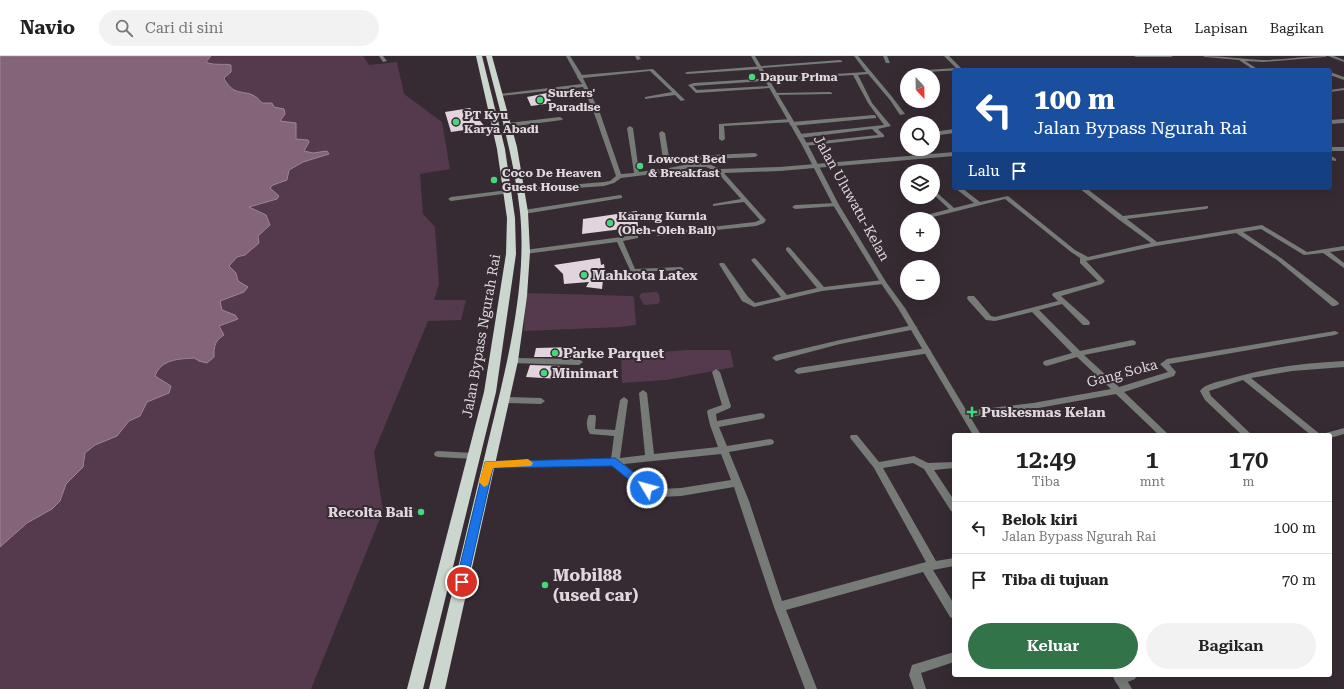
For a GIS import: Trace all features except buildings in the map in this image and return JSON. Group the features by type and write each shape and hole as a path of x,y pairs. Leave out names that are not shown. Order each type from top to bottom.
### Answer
{"highway":[{"name":"Jalan Bypass Ngurah Rai","path":"415,689 490,392 511,254 511,218 508,192 501,149 479,56"},
{"path":"437,689 513,361 522,296 525,252 524,212 508,124 490,56"}],"street":[{"path":"381,56 385,61"},
{"path":"568,56 586,88 604,130 618,176"},
{"name":"Jalan Uluwatu-Kelan","path":"753,56 800,136 836,205 883,282 913,327 977,433"},
{"path":"856,56 868,73 889,94 902,114"},
{"path":"885,56 888,62"},
{"path":"946,56 958,68"},
{"path":"1136,56 1171,56"},
{"path":"1205,56 1240,60 1272,61 1325,56"},
{"path":"1330,56 1344,61"},
{"path":"1240,60 1253,68"},
{"path":"687,73 840,61"},
{"path":"579,76 651,70 683,100"},
{"path":"940,71 952,70"},
{"path":"770,87 697,92 694,91 690,85 868,73"},
{"path":"800,136 874,128 888,125 870,103 865,85 855,74"},
{"path":"1332,74 1344,79"},
{"path":"874,85 880,85"},
{"path":"500,95 586,88"},
{"path":"1332,91 1344,90"},
{"path":"647,98 676,93"},
{"path":"775,94 830,93"},
{"path":"722,139 720,126 792,123 874,117"},
{"path":"508,124 560,119"},
{"path":"1332,122 1344,121"},
{"path":"630,128 636,172"},
{"path":"804,144 881,136 874,128"},
{"path":"940,133 952,131"},
{"path":"662,133 669,170"},
{"path":"1332,149 1344,149"},
{"path":"666,159 755,154"},
{"path":"719,171 816,166 952,154"},
{"path":"521,191 604,184 612,182 618,176 636,172 669,170 701,164 709,165 719,171 746,200 761,217 762,222 756,224 658,235"},
{"path":"961,190 979,204"},
{"path":"1085,190 1156,244"},
{"path":"451,199 508,192"},
{"path":"524,212 620,197"},
{"path":"940,213 1004,197 1008,198 1083,258 1089,259 1156,244 1263,227 1306,254 1344,248"},
{"path":"940,198 953,210"},
{"path":"714,205 746,200"},
{"path":"795,207 836,205"},
{"path":"1120,218 1206,208"},
{"path":"1239,232 1279,259 1335,304"},
{"path":"525,252 636,237"},
{"path":"620,239 634,272 680,269"},
{"path":"788,249 822,289"},
{"path":"1324,251 1344,266"},
{"path":"1083,258 1082,262 1102,281 1100,283 1056,294 1086,323"},
{"path":"754,260 785,297"},
{"path":"722,264 749,303 760,304 822,289 883,282"},
{"path":"971,298 992,319 1034,311 1064,302"},
{"path":"1034,311 1163,433"},
{"path":"776,358 840,342 913,327"},
{"name":"Gang Soka","path":"966,414 1033,406 1116,390 1171,374 1172,372 1164,364 1167,362 1335,333"},
{"path":"1047,363 1078,354 1132,343"},
{"path":"798,371 927,351"},
{"path":"513,361 579,362"},
{"path":"1246,433 1208,398 1204,391 1208,388 1244,377 1306,366 1344,364"},
{"path":"716,372 727,406 711,412 714,425 722,450 737,483 779,607 811,689"},
{"path":"1244,377 1314,433"},
{"path":"643,393 650,457"},
{"path":"504,400 540,401"},
{"path":"615,462 624,400"},
{"path":"714,425 761,416"},
{"path":"592,417 591,429 593,432 620,433"},
{"path":"1332,434 1344,431"},
{"path":"854,437 877,466 952,610"},
{"path":"488,464 615,462 722,450 770,442"},
{"path":"438,454 473,456"},
{"path":"877,466 914,459 927,467 952,505"},
{"path":"615,462 640,484 661,493 681,492 737,483"},
{"path":"927,467 952,465"},
{"path":"779,607 929,566 952,562"},
{"path":"920,689 915,675 916,669 952,657"}],"shaded area":[{"path":"0,56 211,56 206,62 212,64 231,65 231,72 224,78 228,85 233,89 252,95 262,103 272,103 274,107 284,109 285,114 280,121 296,123 296,139 308,140 309,142 304,151 313,153 327,151 329,154 303,162 289,170 287,180 273,185 270,188 279,196 277,199 249,207 266,215 270,225 258,236 259,243 245,255 237,257 229,266 236,273 238,281 248,287 244,292 220,301 222,310 235,315 238,319 219,326 224,335 216,344 214,349 214,357 207,363 194,358 188,358 171,361 162,366 155,376 171,386 169,393 147,402 140,416 129,421 117,436 95,445 85,453 83,467 66,484 60,501 52,509 27,523 0,547"},
{"path":"211,56 363,56 369,65 397,62 404,94 442,122 450,169 420,174 423,214 435,227 439,284 434,300 466,300 461,320 428,321 374,452 383,511 311,689 0,689 0,547 27,523 52,509 60,501 66,484 83,467 85,453 95,445 117,436 129,421 140,416 147,402 169,393 171,386 155,376 162,366 171,361 194,358 199,361 214,357 216,344 224,335 219,326 235,315 222,310 220,301 244,292 248,287 238,281 236,273 229,266 237,257 245,255 248,207 273,185 287,180 289,170 303,162 329,154 327,151 313,153 304,151 308,140 296,139 280,121 272,103 262,103 256,97 232,90 228,85 224,63 212,65 206,62"},
{"path":"656,292 659,294 660,302 657,304 644,305 639,296 642,293"},
{"path":"525,293 632,296 634,298 636,325 524,331"},
{"path":"687,350 730,350 734,367 666,380 622,383 621,355"}],"slow traffic":[{"path":"484,482 488,464 528,463"}],"place":[{"name":"Dapur Prima","path":"752,77"},
{"name":"Surfers' Paradise","path":"540,100"},
{"name":"PT Kyu Karya Abadi","path":"456,122"},
{"name":"Lowcost Bed & Breakfast","path":"640,166"},
{"name":"Coco De Heaven Guest House","path":"494,180"},
{"name":"Karang Kurnia (Oleh-Oleh Bali)","path":"610,223"},
{"name":"Mahkota Latex","path":"584,275"},
{"name":"Parke Parquet","path":"555,353"},
{"name":"Minimart","path":"544,373"},
{"name":"Puskesmas Kelan","path":"972,412"},
{"name":"Recolta Bali","path":"421,512"},
{"name":"Mobil88 (used car)","path":"545,585"}],"route":[{"path":"462,582 488,464 536,462 615,462 640,484 647,488"}]}
